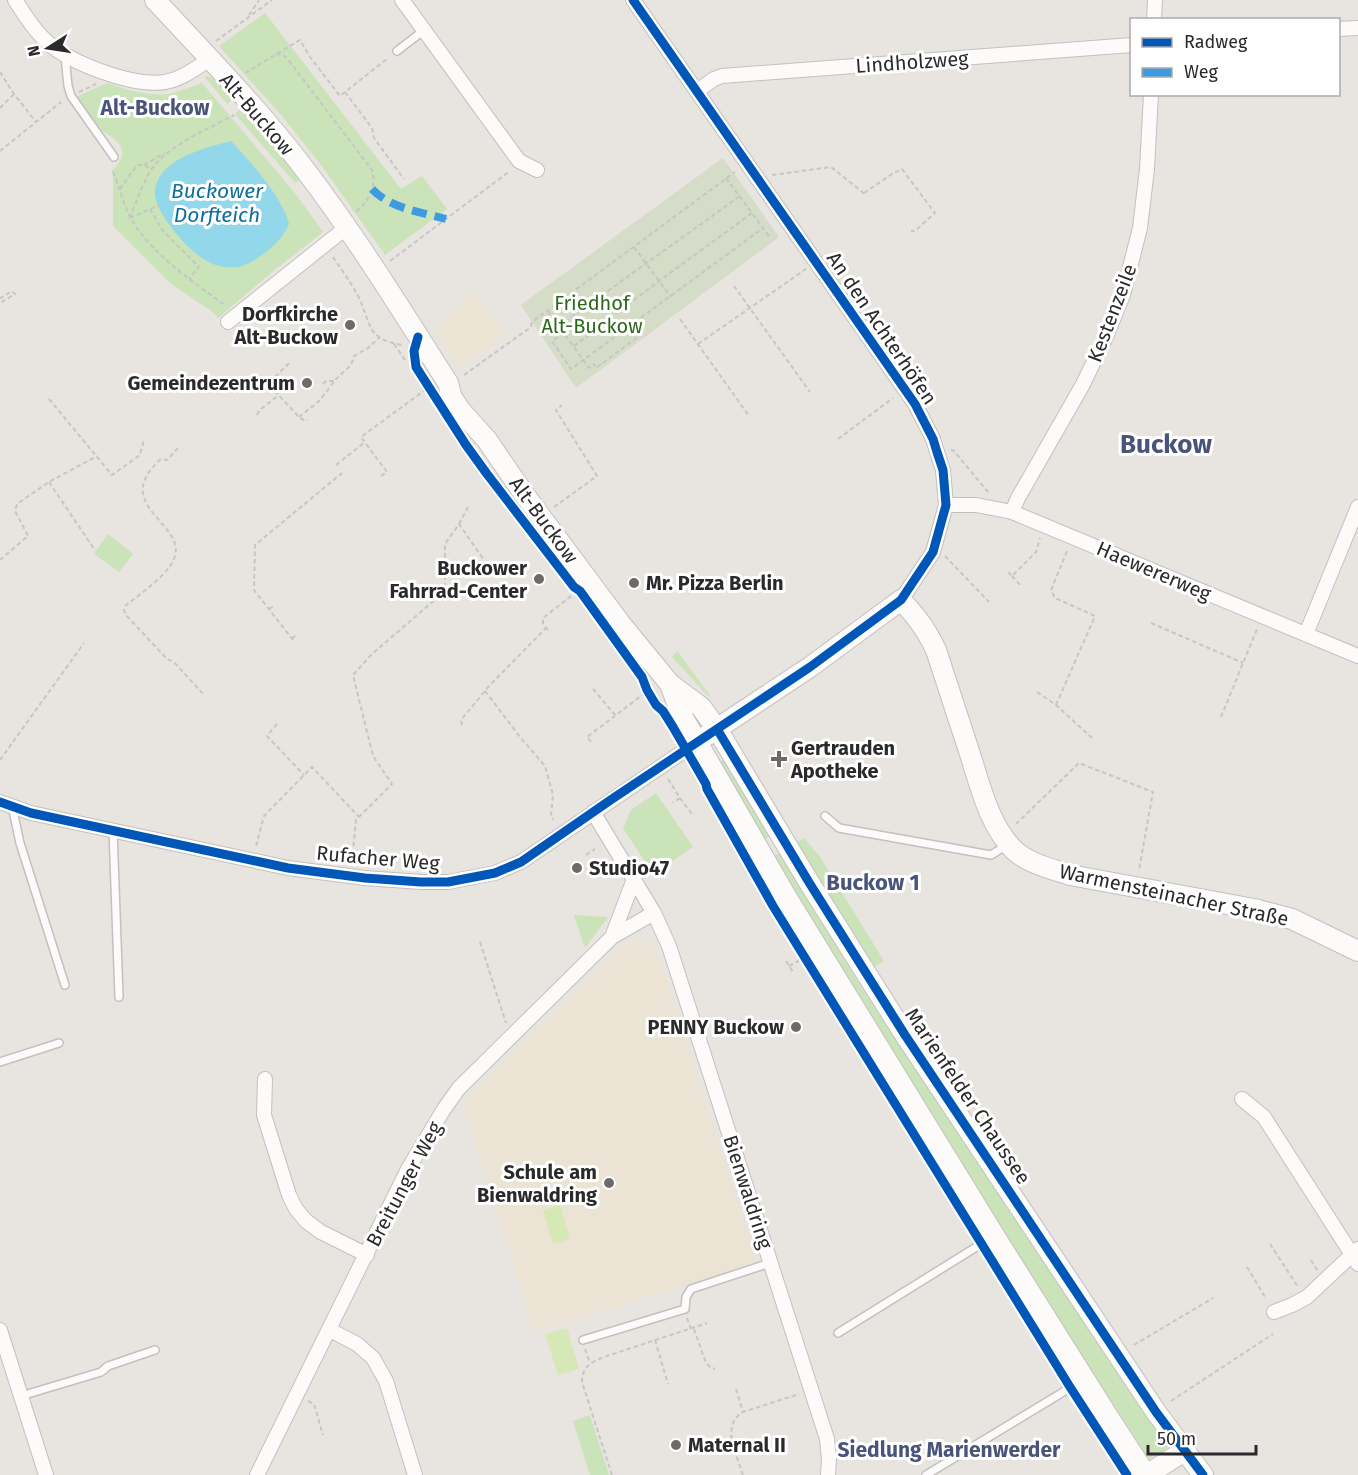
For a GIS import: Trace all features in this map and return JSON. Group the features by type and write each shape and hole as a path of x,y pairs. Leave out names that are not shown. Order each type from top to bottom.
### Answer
{"main road":[{"name":"Alt-Buckow","path":"155,0 212,51 311,178 350,220 442,386 486,440 586,578 670,684"},
{"name":"An den Achterhöfen","path":"717,729 810,667 901,600"},
{"name":"Warmensteinacher Straße","path":"901,600 927,631 936,650 984,798 995,824 1012,835 1016,852 1048,868 1070,875 1254,909 1292,919 1358,951"},
{"name":"Marienfelder Chaussee","path":"670,684 701,707 717,729 772,847 994,1235 1140,1473"},
{"name":"Marienfelder Chaussee","path":"670,684 682,716 697,742 905,1035 1156,1412 1203,1475"},
{"name":"Rufacher Weg","path":"697,742 717,729"},
{"path":"1140,1473 1184,1451"}],"street":[{"name":"Alt-Buckow","path":"15,0 46,42 65,56 117,76 147,83 166,82 183,77 212,51"},
{"path":"402,0 519,161 537,170"},
{"name":"An den Achterhöfen","path":"633,0 915,404 933,439 943,470 946,505 936,547 901,600"},
{"path":"1154,18 1155,0"},
{"path":"1340,29 1358,28"},
{"name":"Lindholzweg","path":"697,91 722,76 1130,45"},
{"name":"Kestenzeile","path":"1012,512 1082,387 1123,295 1140,228 1147,169 1151,96"},
{"path":"228,322 350,220"},
{"name":"Haewererweg","path":"946,505 976,505 1012,512 1358,656"},
{"path":"1306,634 1358,507"},
{"name":"Rufacher Weg","path":"6,804 31,813 288,868 350,876 448,882 495,873 521,862 697,742"},
{"path":"593,812 654,913"},
{"name":"Breitunger Weg","path":"612,938 634,879"},
{"name":"Breitunger Weg","path":"256,1475 367,1256 408,1169 444,1109 459,1088 612,938 654,913"},
{"name":"Bienwaldring","path":"654,913 669,946 827,1438 828,1475"},
{"path":"265,1080 264,1115 289,1195 296,1209 306,1221 321,1232 367,1256"},
{"path":"1242,1099 1264,1117 1356,1256 1307,1297 1274,1311"},
{"path":"0,1330 46,1475"},
{"path":"330,1330 357,1344 373,1358 386,1381 415,1475"}],"lane":[{"path":"397,51 423,31"},
{"path":"65,56 71,96 114,157"},
{"path":"6,804 65,985"},
{"path":"825,816 839,828 991,855 1012,835"},
{"path":"113,830 119,997"},
{"path":"0,1062 59,1042"},
{"path":"838,1333 994,1235"},
{"path":"583,1340 685,1309 686,1297 692,1289 770,1263"},
{"path":"21,1396 101,1372 108,1366 155,1350"},
{"path":"926,1475 1084,1379"}],"path":[{"path":"248,17 259,0"},
{"path":"212,51 248,17 272,0"},
{"path":"243,75 300,40 340,96 397,51"},
{"path":"276,54 286,57 372,170 374,177 372,189 362,207 350,220"},
{"path":"0,72 36,122"},
{"path":"75,94 95,84"},
{"path":"345,92 372,128 374,138 405,179"},
{"path":"0,108 14,94"},
{"path":"0,151 64,99"},
{"path":"143,165 234,115"},
{"path":"130,218 152,169 168,151"},
{"path":"120,189 137,165 152,169"},
{"path":"772,175 831,167 865,194 892,174 902,170 935,213 915,231 911,231"},
{"path":"388,262 513,169"},
{"path":"381,476 387,472 361,437 531,327 532,322 737,170"},
{"path":"113,171 130,218 159,252 189,279 226,306"},
{"path":"726,178 769,236"},
{"path":"559,326 740,196"},
{"path":"130,218 159,205"},
{"path":"150,209 163,231 199,267 189,279"},
{"path":"574,346 752,213"},
{"path":"564,333 552,341 572,369 764,228"},
{"path":"634,247 671,297"},
{"path":"330,252 357,295 369,325 379,338 400,345"},
{"path":"698,344 806,269"},
{"path":"734,286 810,392"},
{"path":"0,297 12,291 15,294 0,303"},
{"path":"548,311 589,368 594,364 596,368 639,336 631,326"},
{"path":"680,319 749,416"},
{"path":"299,417 318,402 334,381 351,365 354,356 379,338"},
{"path":"394,344 405,360"},
{"path":"289,363 270,382 270,386 299,417 308,420"},
{"path":"422,376 442,386"},
{"path":"323,384 326,381 334,381"},
{"path":"257,415 278,394"},
{"path":"838,439 895,396"},
{"path":"49,399 112,475 140,455 144,438"},
{"path":"554,507 597,476 556,410 562,405"},
{"path":"336,465 365,442"},
{"path":"369,447 373,444"},
{"path":"178,448 167,460 161,459 155,466 145,481 143,492 148,508 171,534 175,543 175,556 168,569 124,607 124,610 167,659 174,662 203,694"},
{"path":"951,450 988,492 987,498"},
{"path":"0,560 28,536 15,511 15,506 49,482 97,456"},
{"path":"379,461 383,458"},
{"path":"297,634 292,639 254,590 255,545 342,474"},
{"path":"49,482 96,550"},
{"path":"305,503 308,507"},
{"path":"350,876 356,820 392,784 374,756 353,675 372,654 445,591 445,544 468,507"},
{"path":"459,524 484,560"},
{"path":"1012,576 1035,552 1042,532"},
{"path":"269,533 272,537"},
{"path":"1056,705 1095,616 1055,598 1051,590 1071,544"},
{"path":"936,547 989,602"},
{"path":"1008,572 1021,586"},
{"path":"462,725 461,720 485,691 547,629 542,622 543,618 574,590 580,591 586,599"},
{"path":"269,609 275,605"},
{"path":"1151,623 1243,663"},
{"path":"1221,717 1260,623"},
{"path":"0,760 84,644"},
{"path":"593,689 616,722"},
{"path":"485,691 545,766 553,795 551,815 553,820"},
{"path":"591,742 587,737 647,692"},
{"path":"1037,692 1056,705 1092,738"},
{"path":"278,724 267,736 304,775"},
{"path":"1012,835 1079,763 1154,792 1138,872"},
{"path":"256,849 264,816 312,767 360,817"},
{"path":"668,779 692,814"},
{"path":"673,803 680,798"},
{"path":"586,855 595,849"},
{"path":"480,942 507,1026"},
{"path":"798,946 810,966"},
{"path":"789,966 800,960"},
{"path":"786,962 793,972"},
{"path":"1270,1244 1300,1291"},
{"path":"1311,1260 1319,1274"},
{"path":"1247,1267 1265,1297"},
{"path":"1134,1345 1213,1298"},
{"path":"612,1475 582,1382 583,1372 590,1364 604,1357 707,1323"},
{"path":"693,1328 706,1363 710,1368 715,1369"},
{"path":"1172,1401 1273,1334"},
{"path":"583,1340 590,1364"},
{"path":"655,1340 668,1384"},
{"path":"736,1389 743,1412"},
{"path":"743,1475 731,1431 736,1416 802,1393"},
{"path":"305,1400 314,1404 323,1435"}],"shaded area":[{"path":"476,292 506,335 459,367 433,328 464,306 462,302"},
{"name":"Schule am Bienwaldring","path":"634,939 653,943 756,1262 535,1333 463,1105 502,1062"}],"green space":[{"path":"265,13 401,189 422,176 447,209 385,255 321,165 283,117 219,46"},
{"path":"204,76 217,81 233,99 227,104"},
{"path":"107,83 131,91 157,95 174,93 202,83 295,193 323,232 218,318 171,284 113,226 113,174 111,171 121,160 122,150 113,138 92,122 76,97"},
{"path":"241,108 277,149 300,180 295,183 235,114"},
{"name":"Friedhof Alt-Buckow","path":"723,158 779,237 576,388 521,305"},
{"path":"108,534 133,554 119,572 94,554"},
{"path":"677,651 711,697 672,657"},
{"path":"724,759 770,836 763,840 720,762"},
{"path":"656,793 693,847 653,874 623,828 631,810"},
{"path":"804,838 820,857 884,961 874,967 797,842"},
{"path":"779,853 903,1051 1168,1444 1166,1450 1149,1459 1060,1322 774,856"},
{"path":"574,915 608,917 585,948"},
{"path":"560,1205 570,1239 553,1244 543,1210"},
{"path":"567,1328 579,1369 558,1375 545,1334"},
{"path":"590,1415 609,1475 590,1475 573,1421"}],"water":[{"name":"Buckower Dorfteich","path":"231,141 273,192 289,224 279,240 266,252 239,267 211,263 188,247 161,212 155,194 159,178 172,164 191,154"}],"marked path":[{"path":"372,189 397,205 446,219"}],"cycle path":[{"path":"0,802 31,813 288,868 365,878 421,882 448,882 495,873 521,862 810,667 901,600 933,552 946,505 943,470 933,439 915,404 633,0"},
{"path":"418,337 414,351 416,367 487,474 574,587 580,591 642,677 647,690 656,705 663,711 706,784 773,906 1070,1387 1127,1475"},
{"path":"717,729 810,884 905,1035 1156,1412 1203,1475"}],"place":[{"name":"Dorfkirche Alt-Buckow","path":"350,325"},
{"name":"Gemeindezentrum","path":"307,383"},
{"name":"Buckower Fahrrad-Center","path":"539,579"},
{"name":"Mr. Pizza Berlin","path":"634,583"},
{"name":"Gertrauden Apotheke","path":"779,759"},
{"name":"Studio47","path":"577,868"},
{"name":"PENNY Buckow","path":"796,1027"},
{"name":"Schule am Bienwaldring","path":"609,1183"},
{"name":"Maternal II","path":"676,1445"}],"district":[{"name":"Alt-Buckow","path":"155,108"},
{"name":"Buckow","path":"1166,444"},
{"name":"Buckow 1","path":"873,882"},
{"name":"Siedlung Marienwerder","path":"949,1450"}]}
